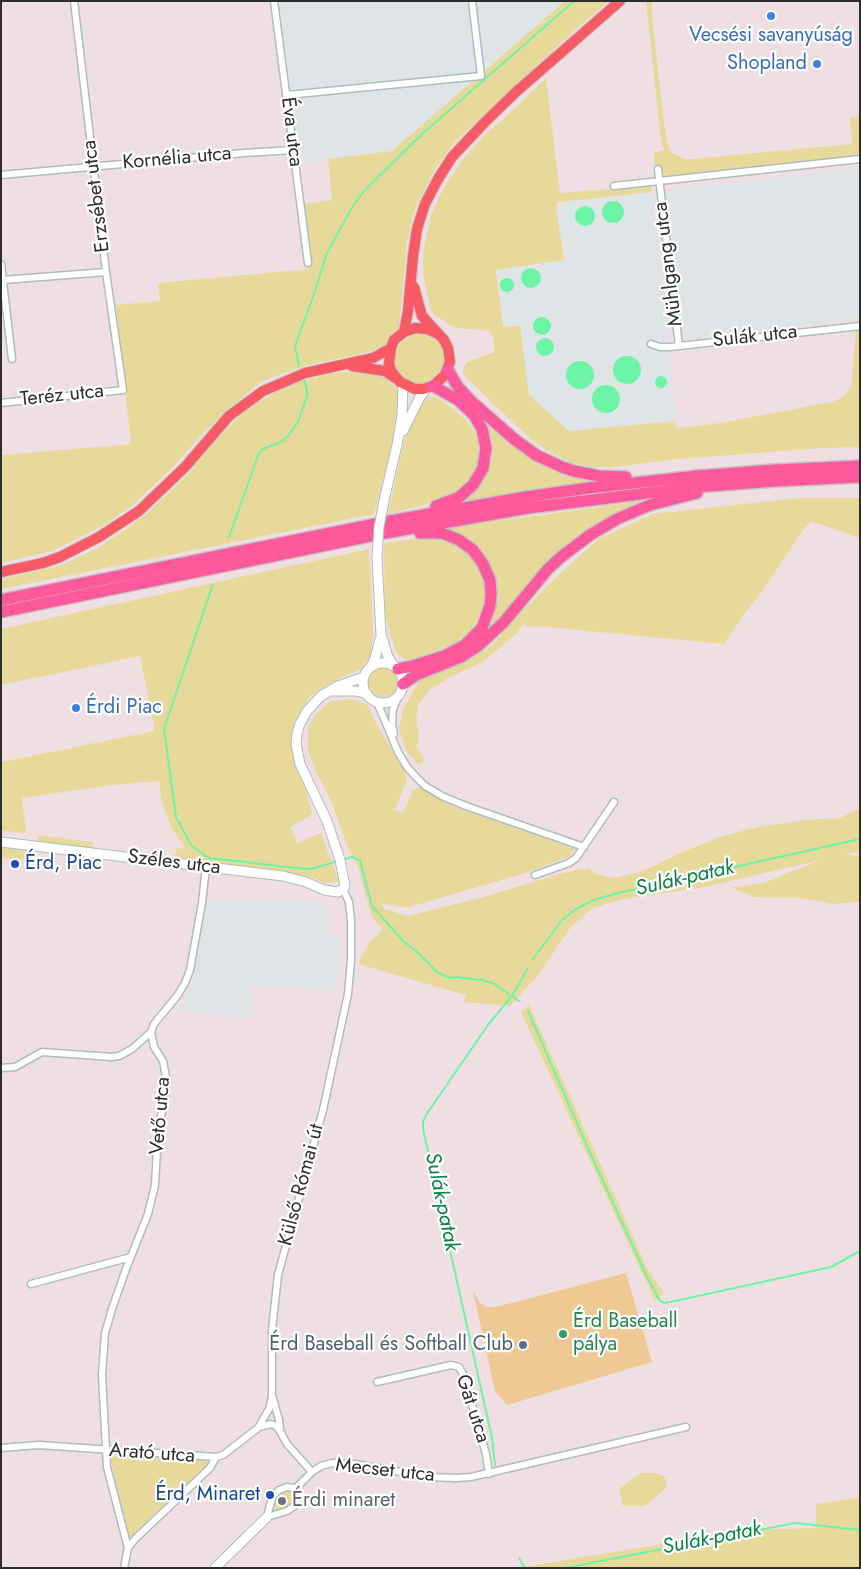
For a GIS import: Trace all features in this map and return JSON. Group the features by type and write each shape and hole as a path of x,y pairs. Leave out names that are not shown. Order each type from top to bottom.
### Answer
{"highway":[{"path":"448,370 458,387 514,439 536,455 562,468 589,475 610,477 697,476"},
{"path":"390,521 458,498 473,485 483,468 486,456 486,442 474,415 458,400 430,387"},
{"path":"1,600 390,521 568,491 697,476 860,466"},
{"path":"1,612 386,533 489,514 568,502 696,487 860,477"},
{"path":"401,690 416,675 460,658 478,646 504,622 561,557 590,535 617,519 650,505 675,498 701,492 751,488 775,481"},
{"path":"386,533 405,535 436,532 459,540 473,550 480,558 491,587 491,599 487,616 482,628 471,640 454,652 424,663 396,668"}],"main road":[{"path":"404,332 408,311 415,237 425,204 438,178 452,157 484,123 516,92 620,1"},
{"path":"346,365 384,371 415,389 430,387 442,380 450,362 448,348 444,340 422,316 416,298 412,274"},
{"path":"1,572 43,563 60,557 99,538 139,511 156,497 185,467 229,416 252,398 269,388 305,373 373,358 390,348 397,337 409,330 421,328 438,334"},
{"path":"390,348 389,363 399,381"}],"street":[{"name":"Erzsébet utca","path":"74,1 106,272 123,390"},
{"name":"Éva utca","path":"274,1 308,263"},
{"path":"287,95 481,76 472,1"},
{"name":"Kornélia utca","path":"1,175 294,150"},
{"path":"614,186 860,160"},
{"name":"Mühlgang utca","path":"658,169 679,346"},
{"path":"1,264 12,359"},
{"path":"3,280 106,272"},
{"name":"Sulák utca","path":"651,344 660,347 679,346 860,326"},
{"path":"399,381 402,415 379,528 377,558 380,634 378,650 371,667 364,677 364,689 377,702 398,752 407,767 425,786 444,797 466,806 584,847"},
{"path":"397,445 407,420 420,397 430,387"},
{"name":"Teréz utca","path":"1,403 123,390"},
{"path":"380,634 386,653 403,679 401,690 393,709 392,724 395,743"},
{"path":"371,667 382,663 396,668"},
{"path":"343,889 345,880 336,848 327,821 303,772 296,744 299,726 307,710 321,696 338,686 364,677"},
{"path":"377,702 389,702 401,690"},
{"path":"331,691 356,691 367,694"},
{"path":"535,875 569,863 576,858 614,802"},
{"name":"Széles utca","path":"1,842 282,876 306,882 332,892 338,892 343,889"},
{"path":"1,1068 14,1066 42,1052 119,1056 132,1050 151,1032 154,1024 177,996 190,970 202,903 206,867"},
{"name":"Külső Római út","path":"312,1472 287,1444 280,1431 272,1395 272,1330 278,1275 323,1110 348,987 351,960 351,921 349,902 343,889"},
{"name":"Vető utca","path":"124,1568 128,1548 107,1467 102,1375 105,1333 152,1199 158,1131 166,1087 163,1061 154,1047 151,1032"},
{"path":"31,1284 131,1257"},
{"name":"Gát utca","path":"377,1382 451,1366 458,1367 467,1384 486,1454 489,1474"},
{"name":"Arató utca","path":"1,1448 38,1445 216,1458 223,1455 258,1428 269,1409 272,1395"},
{"path":"258,1428 271,1424 280,1431"},
{"name":"Mecset utca","path":"215,1568 268,1516 287,1512 296,1505 298,1500 296,1488 312,1472 332,1463 354,1464 430,1477 455,1478 489,1474 686,1427"},
{"path":"128,1548 134,1539 210,1468 216,1458"},
{"path":"268,1516 273,1496 279,1490 287,1487 296,1488"}],"shaded area":[{"path":"277,1 565,1 392,151 298,163"},
{"path":"565,1 609,1 574,31 455,142 435,169 415,209 407,242 399,327 386,344 369,352 308,365 262,381 205,431 173,467 134,504 106,524 52,551 1,563 1,455 131,444 116,305 160,301 158,283 310,269 303,204 332,200 328,159 392,151"},
{"path":"646,1 652,1 664,123 667,142 672,153 685,159 691,159 852,144 850,117 860,116 860,156 665,177 662,172 655,169 654,153 664,150 661,141"},
{"path":"546,78 560,193 647,186 652,187 652,192 558,202 556,206 564,260 496,270 503,327 520,326 529,395 569,431 675,421 676,428 714,424 832,402 843,397 851,388 856,330 860,329 860,447 679,459 614,467 581,465 546,450 531,439 465,376 463,372 467,362 495,352 493,337 490,332 485,330 454,328 431,310 424,279 423,264 424,248 431,215 443,189 463,159 489,131"},
{"path":"860,168 860,319 683,339 666,195 670,190"},
{"path":"652,192 669,337 675,421 569,431 528,395 520,327 503,328 496,270 564,260 558,207 562,206 562,202"},
{"path":"613,201 621,204 624,212 621,220 613,223 605,220 602,212 605,204"},
{"path":"585,206 592,209 595,216 592,223 585,226 578,223 575,216 578,209"},
{"path":"531,268 538,271 541,278 538,285 531,288 524,285 521,278 524,271"},
{"path":"507,278 512,280 514,285 512,290 507,292 502,290 500,285 502,280"},
{"path":"542,317 548,320 551,326 548,332 542,335 536,332 533,326 536,320"},
{"path":"415,334 425,334 438,341 445,354 445,364 438,377 425,384 415,384 406,380 399,373 395,364 395,354 399,345 406,338"},
{"path":"545,338 551,341 554,347 551,353 545,356 539,353 536,347 539,341"},
{"path":"627,356 637,360 641,370 637,380 627,384 617,380 613,370 617,360"},
{"path":"580,361 590,365 594,375 590,385 580,389 570,385 566,375 570,365"},
{"path":"358,371 383,377 397,388 398,397 392,446 374,514 1,589 1,579 60,566 97,548 126,529 146,514 191,471 212,444 249,407 290,384 333,373"},
{"path":"661,376 667,382 661,388 655,382"},
{"path":"606,385 616,389 620,399 616,409 606,413 596,409 592,399 596,389"},
{"path":"434,396 453,408 467,421 477,436 481,455 477,471 467,486 454,494 435,502 388,514 404,441 419,407 426,398"},
{"path":"475,411 546,466 588,481 464,501 478,488 492,458 487,429"},
{"path":"799,498 860,498 860,538 811,522 803,530 724,644 536,626 527,627 519,615 597,540 652,514"},
{"path":"643,501 594,526 545,567 486,634 498,599 495,579 489,562 480,548 466,537 445,528"},
{"path":"433,537 447,540 460,546 473,557 485,587 484,602 480,616 471,631 455,643 414,659 404,659 396,652 385,616 384,543"},
{"path":"369,549 373,631 371,656 361,669 340,678 310,696 294,722 292,744 296,765 306,789 312,814 291,827 297,843 321,833 339,882 324,883 311,877 174,857 177,848 186,849 171,827 161,799 159,781 112,785 22,798 26,833 1,831 1,762 155,731 140,656 1,685 1,629"},
{"path":"519,616 524,623 517,633 483,662 450,677 429,690 418,705 416,718 419,736 417,747 424,759 422,763 417,764 406,750 399,729 403,710 417,684 422,680 470,660 491,646"},
{"path":"383,667 394,671 398,682 394,693 383,697 372,693 368,682 372,671"},
{"path":"352,699 368,705 377,725 405,772 407,779 395,810 403,813 413,790 420,787 450,805 575,849 568,857 522,874 406,908 381,903 384,909 408,916 487,896 562,873 589,868 596,874 614,878 641,872 720,837 758,827 806,820 840,818 860,808 860,852 845,854 860,856 860,902 833,904 800,898 753,897 731,887 764,883 820,860 704,887 623,899 592,908 570,928 539,974 510,1006 464,1002 466,995 358,964 369,943 383,930 372,917 358,867 348,848 331,800 317,774 308,750 308,729 316,714 331,701"},
{"path":"38,835 93,842 92,848 40,843"},
{"path":"1,846 27,849 26,856 21,860 1,858"},
{"path":"208,899 314,901 320,903 327,912 326,935 340,935 340,971 336,990 252,987 251,1018 178,1010 185,1001 191,985 197,960 194,959"},
{"path":"529,1005 647,1268 664,1293 655,1301 521,1012"},
{"name":"Érd Baseball pálya","path":"626,1273 652,1362 507,1405 495,1391 473,1291 480,1303 487,1307 496,1307"},
{"path":"110,1456 208,1460 209,1462 204,1470 148,1520 129,1541"},
{"path":"641,1473 654,1473 664,1476 667,1484 665,1489 645,1506 623,1506 619,1489"},
{"path":"288,1490 294,1492 294,1502 292,1505 289,1508 273,1512 277,1498 282,1492"},
{"path":"860,1497 860,1568 517,1568 748,1530 816,1528 816,1504"}],"waterway":[{"path":"299,366 295,346 327,253 351,209 364,191 422,134 574,1"},
{"path":"229,537 259,453 263,449 281,442 298,422 307,396 304,380"},
{"path":"213,584 164,729 176,817 191,845 209,858 306,869 335,862"},
{"name":"Sulák-patak","path":"533,959 562,920 576,909 594,900 860,839"},
{"path":"345,859 352,857 360,860 372,906 403,941 438,973 450,978 456,977 493,983 519,1001"},
{"name":"Sulák-patak","path":"495,1465 492,1438 423,1122 488,1025 512,996 528,968"},
{"path":"528,1011 587,1146 646,1275 660,1301 666,1303 831,1267 860,1251"},
{"name":"Sulák-patak","path":"565,1568 795,1523 860,1530"},
{"name":"Sulák-patak","path":"519,1558 525,1568"}],"place":[{"name":"Vecsési savanyúság","path":"771,16"},
{"name":"Shopland","path":"817,64"},
{"name":"Érdi Piac","path":"76,708"},
{"name":"Érd, Piac","path":"15,864"},
{"name":"Érd Baseball pálya","path":"563,1334"},
{"name":"Érd Baseball és Softball Club","path":"523,1345"},
{"name":"Érd, Minaret","path":"270,1495"},
{"name":"Érdi minaret","path":"282,1501"}]}
